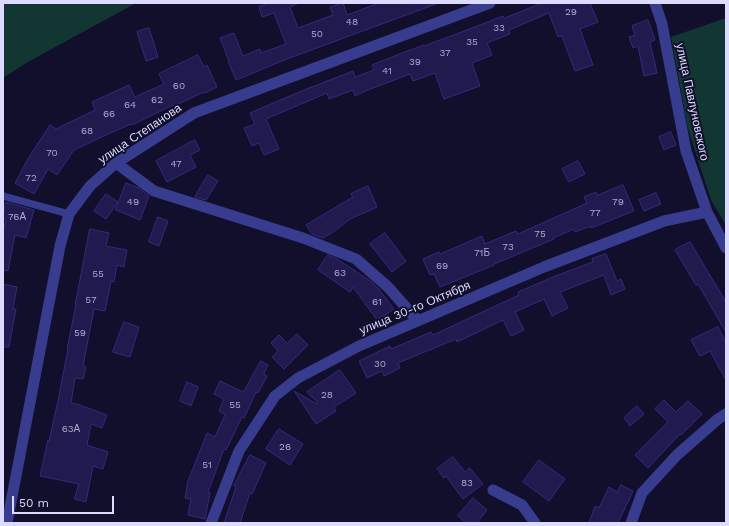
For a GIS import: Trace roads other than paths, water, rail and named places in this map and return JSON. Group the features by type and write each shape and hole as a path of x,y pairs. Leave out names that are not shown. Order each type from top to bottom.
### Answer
{"street":[{"name":"улица Степанова","path":"7,523 60,246 69,214 90,186 116,163 194,113 490,3"},
{"name":"улица Павлуновского","path":"655,3 662,24 686,151 707,212 726,248"},
{"path":"116,163 154,191 303,238 356,259 388,287 418,321"},
{"name":"улица 30-го Октября","path":"211,523 239,451 275,396 298,378 359,346 544,267 664,221 707,212"},
{"path":"631,523 642,493 677,455 718,419 726,414"},
{"path":"493,490 522,505 535,523"}],"lane":[{"path":"3,196 69,214"}]}
